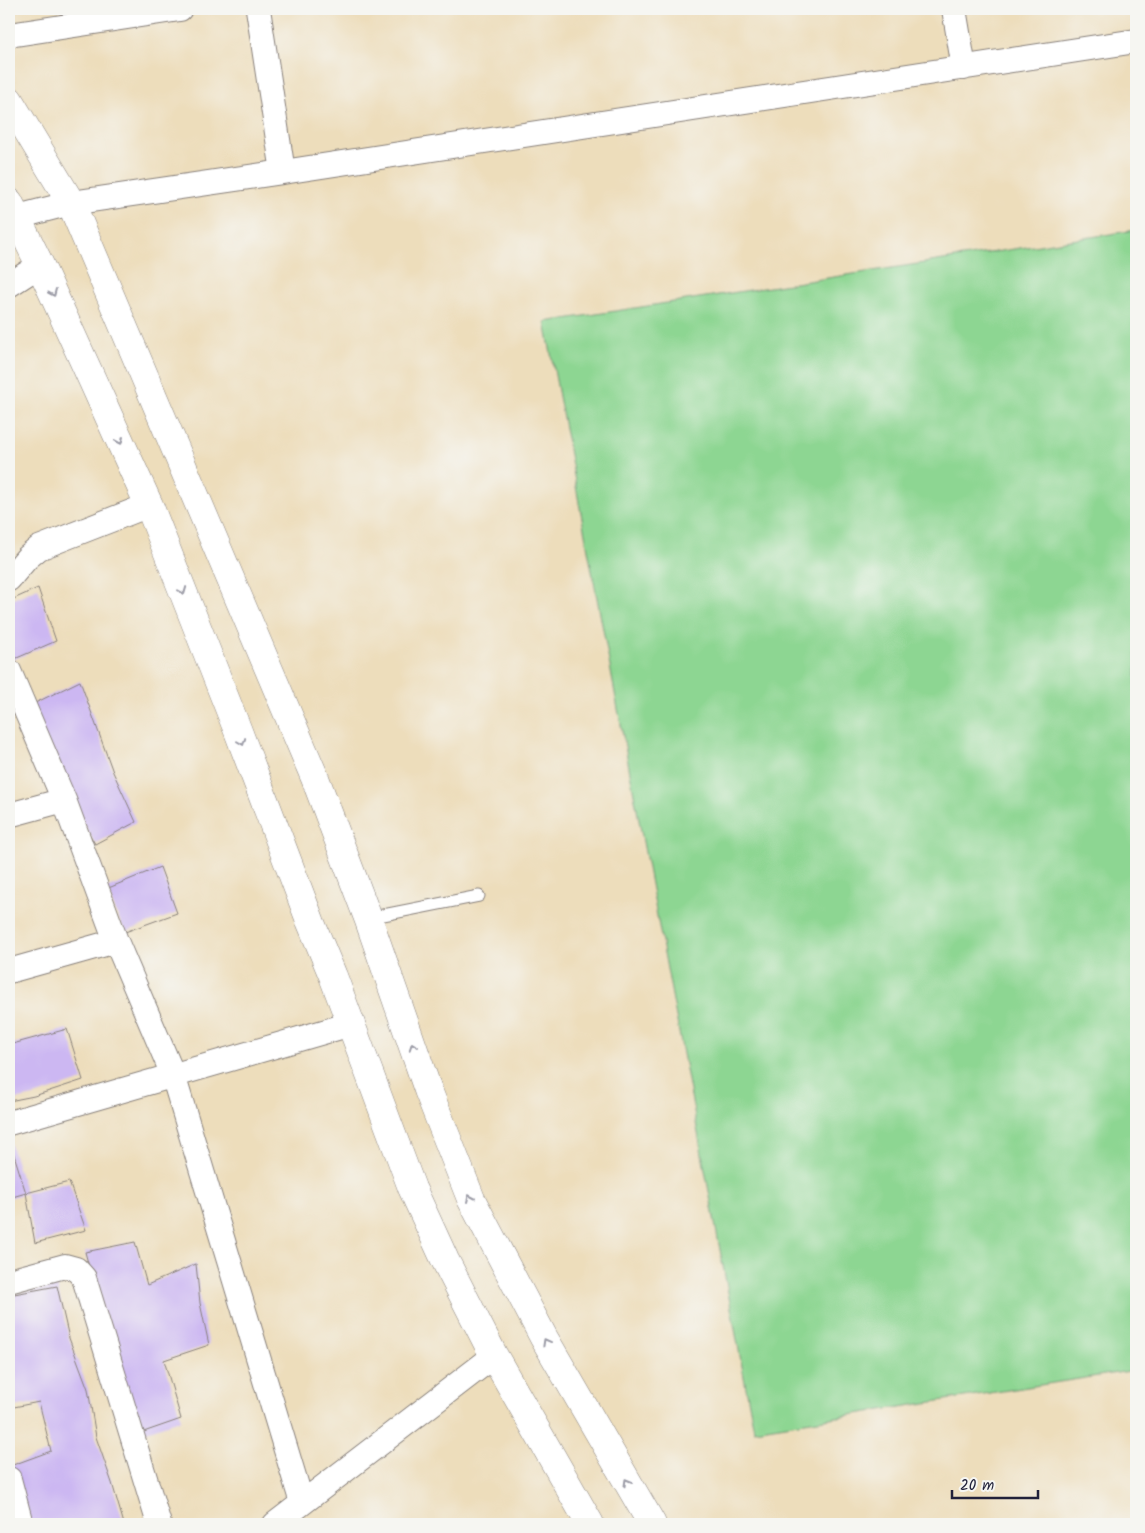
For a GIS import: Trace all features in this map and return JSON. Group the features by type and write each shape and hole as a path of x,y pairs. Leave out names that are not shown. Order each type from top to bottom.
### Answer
{"main road":[{"path":"9,100 71,203 315,778 368,918 428,1090 471,1199 544,1338 652,1524"},
{"path":"11,212 40,265 149,505 333,976 412,1188 445,1260 494,1356 590,1524"}],"street":[{"path":"9,35 114,14 180,9"},
{"path":"258,9 284,172"},
{"path":"954,9 964,68"},
{"path":"11,212 1136,41"},
{"path":"9,285 40,265"},
{"path":"9,579 27,558 39,548 149,505"},
{"path":"9,670 64,800 116,942 173,1075 302,1503"},
{"path":"9,815 64,800"},
{"path":"9,971 116,942"},
{"path":"9,1123 350,1024"},
{"path":"9,1281 65,1266 76,1269 84,1278 159,1524"},
{"path":"275,1524 494,1356"},
{"path":"9,1479 21,1524"}],"lane":[{"path":"368,918 479,896"}],"green space":[{"path":"1136,230 1136,1370 754,1430 545,322"}],"building":[{"path":"38,588 56,641 10,661 9,601"},
{"path":"80,681 113,772 136,822 95,844 68,796 31,705"},
{"path":"160,867 177,913 125,932 106,889"},
{"path":"67,1029 83,1080 34,1096 9,1101 9,1045"},
{"path":"9,1139 26,1193 9,1198"},
{"path":"69,1182 86,1230 35,1243 26,1193"},
{"path":"135,1242 147,1285 196,1264 200,1303 209,1345 164,1360 181,1419 135,1435 85,1252"},
{"path":"57,1286 69,1338 88,1389 96,1437 124,1524 27,1524 10,1466 51,1451 39,1402 9,1408 9,1295"}]}
